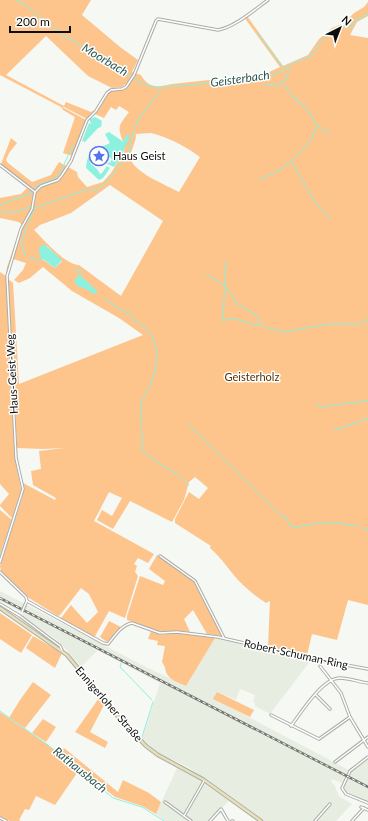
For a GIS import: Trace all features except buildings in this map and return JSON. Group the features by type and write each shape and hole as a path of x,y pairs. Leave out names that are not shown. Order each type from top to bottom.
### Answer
{"main road":[{"name":"Ennigerloher Straße","path":"0,608 70,658 120,719 146,746 158,755 204,780 261,821"}],"street":[{"path":"0,165 33,191 41,186 58,180 71,161 87,120 107,93 111,90 126,87 134,75 158,19 218,30 233,24 268,0"},
{"name":"Haus-Geist-Weg","path":"0,562 23,490 16,458 7,276 21,229 31,212 33,191"},
{"path":"160,556 179,568 195,581 224,638"},
{"path":"0,572 26,598 27,601 20,616"},
{"name":"Robert-Schuman-Ring","path":"27,601 49,612 78,631 108,644 123,627 132,623 160,634 177,632 224,638 313,659 368,669"},
{"path":"0,604 20,616 60,646 62,651"},
{"path":"320,666 332,680 343,698 350,717 368,747"},
{"path":"291,726 316,694 325,684 332,680 340,678 368,683"},
{"path":"316,694 330,709"},
{"path":"271,715 319,739 350,717"},
{"path":"334,762 368,737"},
{"path":"368,756 350,771 342,788 346,794 368,803"},
{"path":"184,816 204,780"},
{"path":"165,802 191,821"},
{"path":"315,821 330,804"},
{"path":"361,807 368,810"},
{"path":"353,821 364,808"},
{"path":"210,821 221,810 228,821"},
{"path":"0,818 6,821"}],"shaded area":[{"path":"0,591 146,667 186,686 215,638 311,660 270,714 255,706 255,703 253,702 255,695 240,689 236,700 217,692 214,699 349,770 342,783 332,779 331,781 339,796 352,804 336,821 264,821 207,779 186,766 160,754 142,739 160,683 91,647 97,651 81,667 65,648 53,637 23,616 23,613 0,601"},
{"path":"368,759 368,801 346,792 344,784 351,772"},
{"path":"177,768 201,781 229,801 208,821 165,821 156,814"}],"green space":[{"name":"Geisterholz","path":"0,0 91,0 82,15 138,60 132,72 141,75 147,83 154,86 265,74 280,67 244,17 247,16 283,66 308,55 319,39 332,28 344,23 368,2 368,16 357,22 350,35 368,38 368,605 348,600 337,640 312,634 307,655 268,647 270,601 266,603 244,586 210,548 211,546 175,523 175,519 189,492 199,499 208,488 195,477 189,482 184,500 172,522 130,501 113,529 97,520 102,510 112,516 122,498 109,492 94,521 154,554 148,563 138,558 134,564 137,566 135,572 138,576 125,618 109,611 94,638 61,618 71,605 87,623 98,612 89,594 81,588 58,616 29,598 1,571 0,566 23,495 23,483 55,500 56,498 33,485 31,471 41,469 39,451 64,448 17,448 8,279 13,283 19,384 143,335 119,318 72,291 43,267 30,278 19,283 14,280 23,270 26,263 13,259 6,276 7,267 22,225 19,222 0,218 0,198 21,194 27,188 34,193 33,188 23,183 1,164 11,138 17,143 9,153 6,160 32,182 51,175 59,162 77,172 78,177 87,187 103,182 111,173 124,152 125,144 128,141 125,138 123,142 120,126 129,112 119,106 116,110 111,107 104,118 95,114 104,98 110,91 126,87 127,83 122,87 112,88 88,76 46,36 6,75 64,106 66,102 91,112 94,110 87,119 62,107 86,120 73,156 63,153 75,117 63,110 61,107 0,75","holes":["151,133 165,137 189,149 200,157 179,192 144,174 133,164 131,156 136,138 135,134","110,185 163,221 121,296 79,265 67,261 34,230 40,225 71,213","47,246 62,261 55,268 42,259"]},
{"path":"0,272 6,276 16,465 21,489 12,518 0,506 9,494 0,484"},
{"path":"0,510 12,520 0,555"},
{"path":"157,555 194,582 223,636 207,634 193,610 184,619 190,632 160,632 127,620 140,576 163,585 165,581 149,569"},
{"path":"0,613 32,635 21,653 0,639"},
{"path":"109,621 121,627 107,642 100,637"},
{"path":"151,631 160,635 177,633 215,638 186,686 174,681 167,675 162,662 165,646 157,645 158,641 148,639"},
{"path":"33,636 62,653 55,668 26,648"},
{"path":"33,682 51,695 25,728 9,718"},
{"path":"217,692 254,710 250,717 213,699"},
{"path":"99,698 104,705 90,732 108,742 105,748 75,732"},
{"path":"0,712 48,745 79,770 55,805 36,796 29,810 25,809 19,820 21,821 10,821 0,817"},
{"path":"43,719 56,727 46,742 32,733"},
{"path":"64,748 118,792 123,780 149,793 161,802 156,814 142,806 115,797 60,754"}],"water":[{"path":"95,117 102,121 101,127 98,128 85,142 82,141 89,123 92,124 90,119"},
{"path":"109,132 123,142 127,134 130,136 114,167 107,164 109,162 110,163 112,159 100,151 90,161 100,174 107,166 110,168 103,178 99,180 86,168 87,161 91,153 110,143 105,134"},
{"path":"44,244 62,260 55,268 40,257 39,248"},
{"path":"79,274 97,291 97,293 94,294 84,288 79,287 74,282"}],"waterway":[{"name":"Moorbach","path":"16,0 25,4 68,39 77,43"},
{"name":"Geisterbach","path":"158,93 161,88 168,86 202,84 219,80 260,77 264,75 277,74 290,65 313,55 318,46 328,36 342,27 351,28 357,18 363,18 368,12"},
{"path":"257,32 284,68"},
{"name":"Moorbach","path":"77,44 94,57 132,77"},
{"path":"287,69 289,71 286,79 282,82 295,99 297,99 297,102 301,103 307,108 314,121"},
{"name":"Moorbach","path":"134,78 140,83 160,88"},
{"path":"263,85 276,85 282,83"},
{"name":"Geisterbach","path":"135,128 139,118 157,95"},
{"path":"290,163 312,139 317,125 315,122"},
{"path":"318,126 330,134"},
{"name":"Geisterbach","path":"91,188 95,191 98,189 129,156 134,130"},
{"name":"Geisterbach","path":"0,205 31,193 37,185 55,179 61,171 73,145"},
{"path":"291,161 307,188"},
{"path":"259,180 282,169 288,162"},
{"name":"Geisterbach","path":"29,223 34,208 89,189"},
{"path":"308,189 312,198 330,219"},
{"name":"Geisterbach","path":"0,212 14,212 30,207"},
{"path":"26,257 21,244 27,226"},
{"path":"29,258 38,260 43,258"},
{"path":"223,321 226,261"},
{"path":"75,272 77,269 81,271 80,274"},
{"path":"207,275 221,283 232,294 236,303 258,316 261,325 235,319 224,320"},
{"path":"104,298 121,310 131,314 135,321 144,326 154,340 157,358 156,367 142,402 142,427"},
{"path":"264,327 284,332 328,324 362,324 365,320 368,320"},
{"path":"316,404 324,407 368,401"},
{"path":"334,429 339,429 368,418"},
{"path":"188,424 282,516 286,517 290,526 296,527 327,522 360,526"},
{"path":"142,430 142,450 159,464 177,474 189,485"},
{"path":"0,557 12,521"},
{"path":"363,528 368,530"},
{"path":"121,663 120,667 152,700"},
{"path":"97,688 132,730"},
{"path":"141,740 153,702"},
{"name":"Rathausbach","path":"0,711 48,745 113,798 142,807 164,821"},
{"path":"144,742 159,754 203,777"}],"railway":[{"path":"0,598 368,787"}],"place":[{"name":"Haus Geist","path":"99,156"}]}
